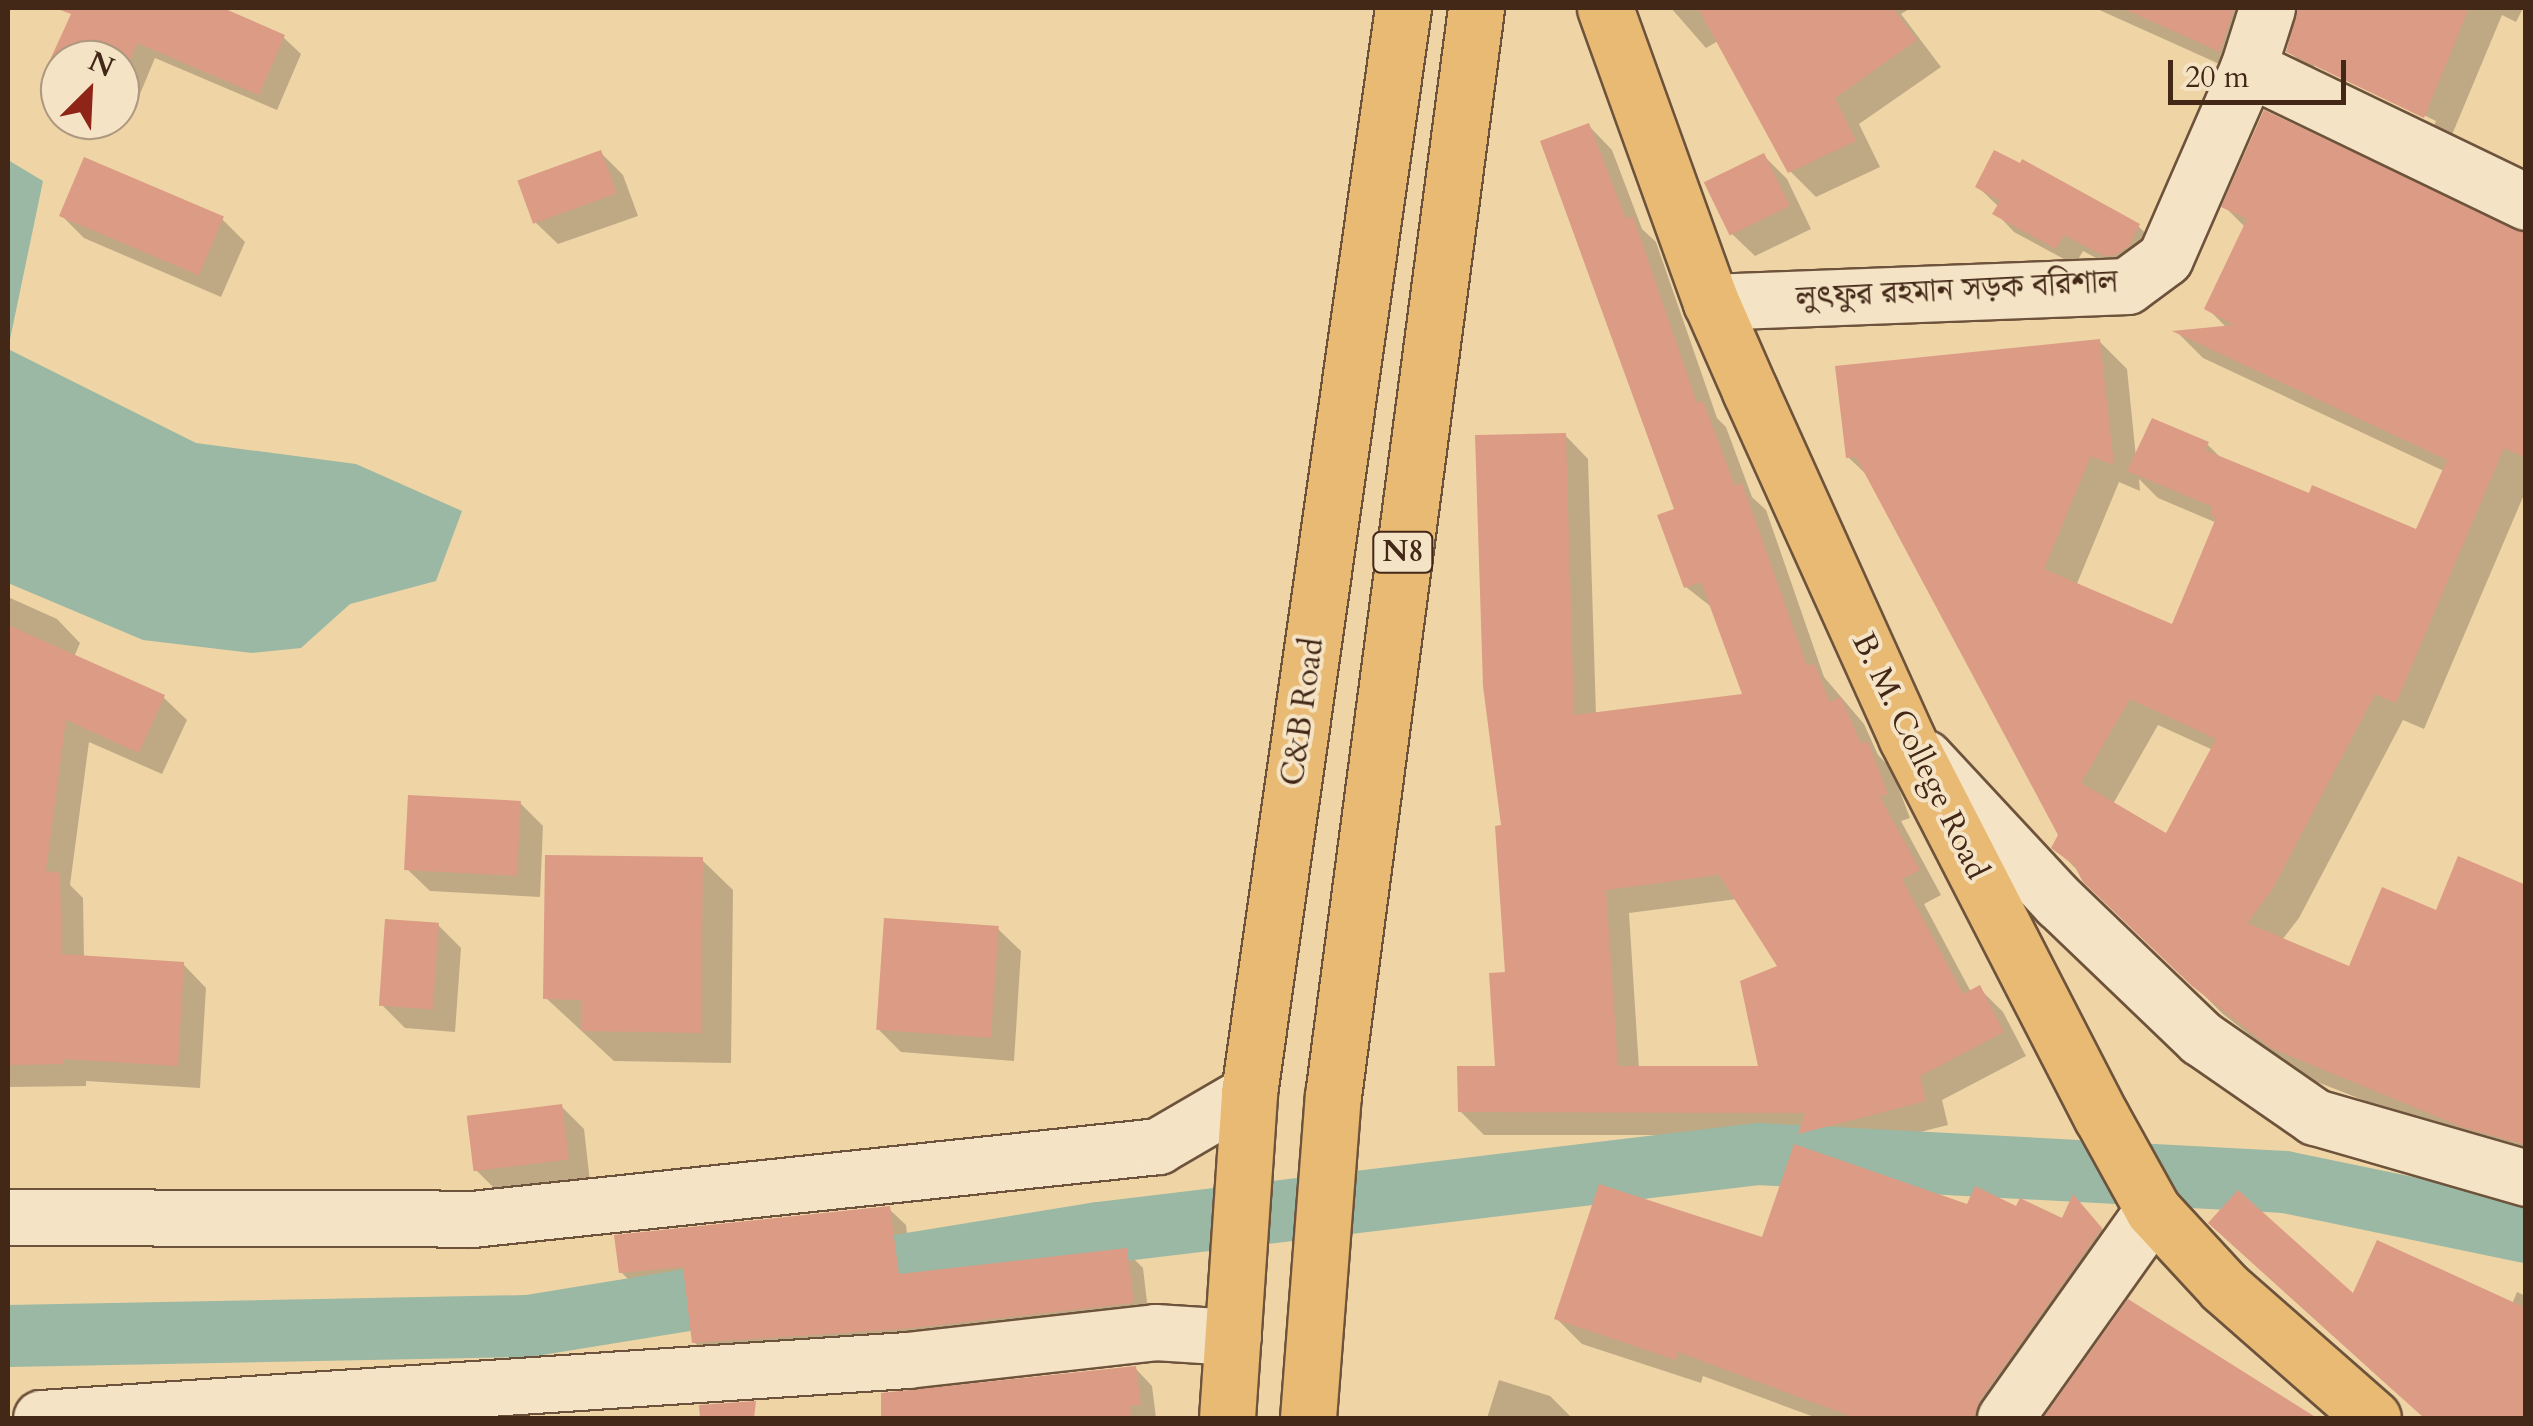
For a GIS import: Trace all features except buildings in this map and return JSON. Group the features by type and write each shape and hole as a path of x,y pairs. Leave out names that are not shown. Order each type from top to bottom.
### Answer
{"main road":[{"name":"C&B Road","path":"1227,1418 1249,1093 1403,8"},
{"name":"N8","path":"1308,1418 1333,1096 1476,8"},
{"name":"B. M. College Road","path":"1604,8 1711,302 1906,737 2152,1210 2224,1287 2372,1418"}],"street":[{"name":"লুৎফুর রহমান সড়ক বরিশাল","path":"1711,302 2127,286 2166,258 2248,68 2267,8"},
{"path":"2248,68 2526,202"},
{"path":"1906,737 2060,902 2201,1038 2315,1117 2526,1178"},
{"path":"8,1216 472,1219 1158,1146 1249,1093"},
{"path":"2005,1418 2152,1210"},
{"path":"41,1418 907,1360 1155,1332 1233,1337"}],"shaded area":[{"path":"8,160 43,181 8,349"},
{"path":"8,349 196,443 356,464 462,511 436,581 350,604 301,648 252,653 143,640 8,583"}],"waterway":[{"path":"8,1336 528,1326 1099,1233 1758,1154 2285,1182 2526,1232"}]}
